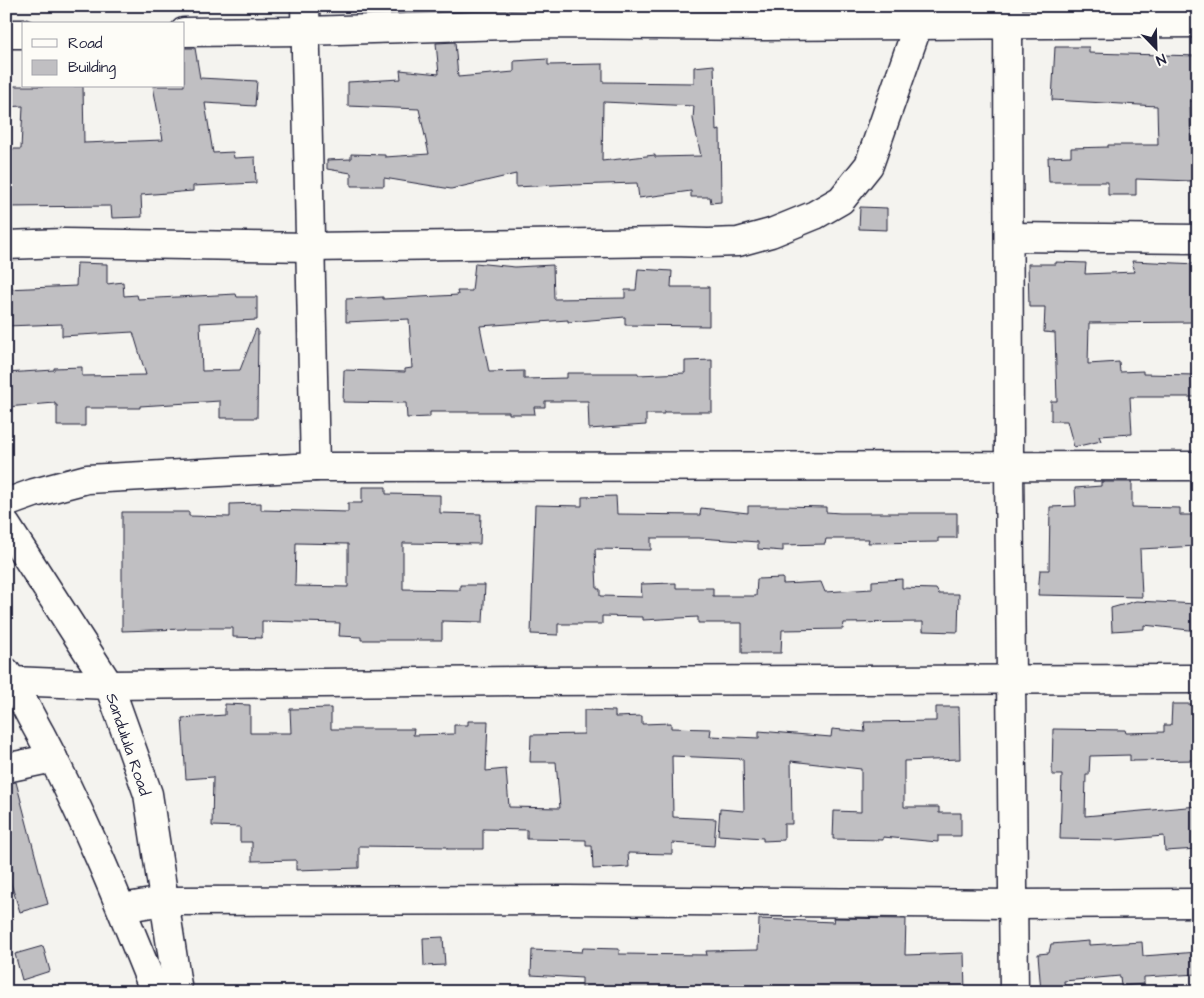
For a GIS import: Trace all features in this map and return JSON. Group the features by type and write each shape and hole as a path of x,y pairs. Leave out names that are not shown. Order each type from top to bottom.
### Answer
{"street":[{"path":"185,32 305,19 753,26 918,25 1008,15 1198,23"},
{"path":"1008,15 1009,466 1014,992"},
{"path":"305,19 315,467"},
{"path":"6,245 64,243 310,247 738,242 771,233 815,215 841,200 869,165 918,25"},
{"path":"6,34 22,34"},
{"path":"1009,237 1198,239"},
{"path":"6,503 34,493 87,479 315,467 1198,466"},
{"name":"Sandulula Road","path":"6,525 109,685 148,794 178,992"},
{"path":"9,676 109,685 526,681 1198,679"},
{"path":"9,676 86,825 122,908 155,992"},
{"path":"6,768 53,758"},
{"path":"122,908 163,901 568,900 1014,904 1198,903"}],"building":[{"path":"455,42 458,77 514,72 514,61 548,59 548,65 603,64 603,82 694,83 694,67 714,65 716,131 720,130 721,202 711,203 710,197 691,197 691,191 639,198 637,183 516,187 516,174 451,189 384,178 384,186 351,186 351,173 327,169 327,160 351,159 351,154 385,155 385,157 429,154 419,109 348,106 348,82 401,79 400,70 439,74 436,43","holes":["603,102 694,106 693,119 701,156 655,157 655,155 602,161"]},
{"path":"1055,47 1089,47 1089,53 1198,56 1196,102 1190,101 1191,159 1193,159 1192,181 1136,179 1136,195 1108,195 1108,182 1049,182 1048,157 1071,156 1071,148 1108,147 1108,145 1158,145 1157,106 1052,100"},
{"path":"185,48 195,48 200,78 257,81 255,106 205,103 213,153 233,152 234,158 255,157 256,183 193,186 193,191 141,195 142,217 112,218 111,206 6,207 6,149 21,149 23,106 6,107 6,86 22,86 22,88 83,88 84,143 163,140 153,88 185,88"},
{"path":"860,207 887,208 887,230 859,229"},
{"path":"1132,261 1197,264 1194,322 1089,323 1088,364 1119,362 1120,372 1143,371 1143,374 1198,375 1198,397 1130,397 1132,434 1099,436 1101,441 1074,447 1067,421 1051,421 1051,401 1057,401 1055,333 1044,332 1045,307 1029,307 1028,264 1056,264 1056,262 1086,263 1085,274 1135,272"},
{"path":"77,263 107,264 107,284 123,282 124,296 137,295 138,299 236,294 237,297 257,297 257,320 200,323 202,371 240,370 256,329 258,330 257,418 220,418 220,401 140,406 140,408 85,408 85,426 57,426 57,405 55,403 6,407 6,373 82,367 82,376 146,375 133,332 62,336 62,324 6,326 6,289 76,286"},
{"path":"475,263 515,267 553,265 554,299 625,298 625,290 636,290 638,269 672,271 671,287 709,287 709,326 625,325 625,317 480,326 489,372 524,371 524,379 567,378 567,373 638,373 638,375 685,373 685,361 712,360 712,412 646,414 646,425 589,429 588,401 545,401 545,407 534,407 535,414 509,414 509,412 430,412 430,417 407,418 406,403 343,402 344,370 405,372 405,369 412,368 409,319 346,322 346,299 458,295 457,291 472,291"},
{"path":"1101,482 1132,482 1132,507 1180,508 1180,515 1198,515 1198,546 1140,549 1142,597 1038,595 1040,570 1049,570 1050,507 1076,506 1075,488 1101,486"},
{"path":"362,487 386,487 386,494 440,495 440,513 481,514 480,544 403,543 403,589 460,590 460,585 485,585 483,622 442,621 442,640 361,640 361,637 339,636 340,623 262,621 262,638 233,637 233,628 122,631 122,512 189,512 189,516 230,517 230,504 261,503 261,510 348,512 348,503 362,503","holes":["296,543 348,544 348,587 295,586"]},
{"path":"616,496 617,514 700,515 701,508 748,513 748,506 826,507 826,512 840,513 957,513 957,538 938,538 938,542 868,543 869,539 826,539 825,544 783,545 783,551 758,549 758,542 699,538 651,538 651,550 595,549 597,589 600,589 600,596 642,597 641,584 676,583 676,588 713,588 713,596 756,596 757,579 783,578 783,584 821,582 825,592 872,589 872,581 902,579 902,588 936,589 939,594 959,594 958,632 923,631 923,622 844,623 843,629 782,630 781,653 742,653 742,623 698,623 698,617 643,620 643,617 602,616 602,624 558,624 558,635 531,634 535,505 582,506 582,497"},
{"path":"1136,601 1198,604 1198,631 1144,625 1144,629 1112,631 1111,608"},
{"path":"225,704 250,705 250,733 291,733 290,709 331,708 331,729 414,729 413,735 454,734 454,725 468,725 468,721 488,721 486,771 506,769 509,807 560,808 556,762 530,762 531,735 584,734 584,710 615,711 615,717 642,716 642,724 671,723 671,728 711,729 710,736 759,738 759,731 831,737 832,729 865,732 864,722 936,721 936,707 959,707 960,759 904,761 904,807 939,807 939,813 961,813 961,836 938,836 938,842 883,837 883,840 833,839 834,811 861,812 861,769 791,761 792,824 784,824 784,840 763,841 763,838 718,835 720,809 744,811 743,759 672,756 673,817 716,819 714,846 672,843 672,854 628,853 629,867 593,869 592,846 586,846 586,840 527,839 527,830 483,829 483,849 359,846 359,868 296,870 296,860 252,861 252,842 240,842 240,827 212,826 213,777 186,779 182,718 225,715"},
{"path":"1172,704 1198,704 1198,760 1130,761 1130,755 1090,756 1089,775 1086,775 1085,816 1198,806 1198,849 1165,851 1164,836 1115,840 1060,839 1062,775 1052,775 1053,729 1125,730 1126,733 1164,732 1164,725 1171,725"},
{"path":"16,782 48,904 20,912 6,868 6,783"},
{"path":"833,918 906,919 905,955 964,953 965,992 760,992 760,986 681,989 681,991 582,989 582,978 531,975 532,950 582,952 583,948 619,949 619,954 707,955 706,951 758,950 759,919 834,922"},
{"path":"443,937 445,965 424,966 423,938"},
{"path":"1089,941 1089,945 1142,942 1143,956 1198,952 1198,974 1144,977 1144,984 1121,986 1120,976 1064,981 1065,992 1041,992 1038,954 1049,953 1051,944"},
{"path":"43,946 50,971 22,980 15,954"}]}
